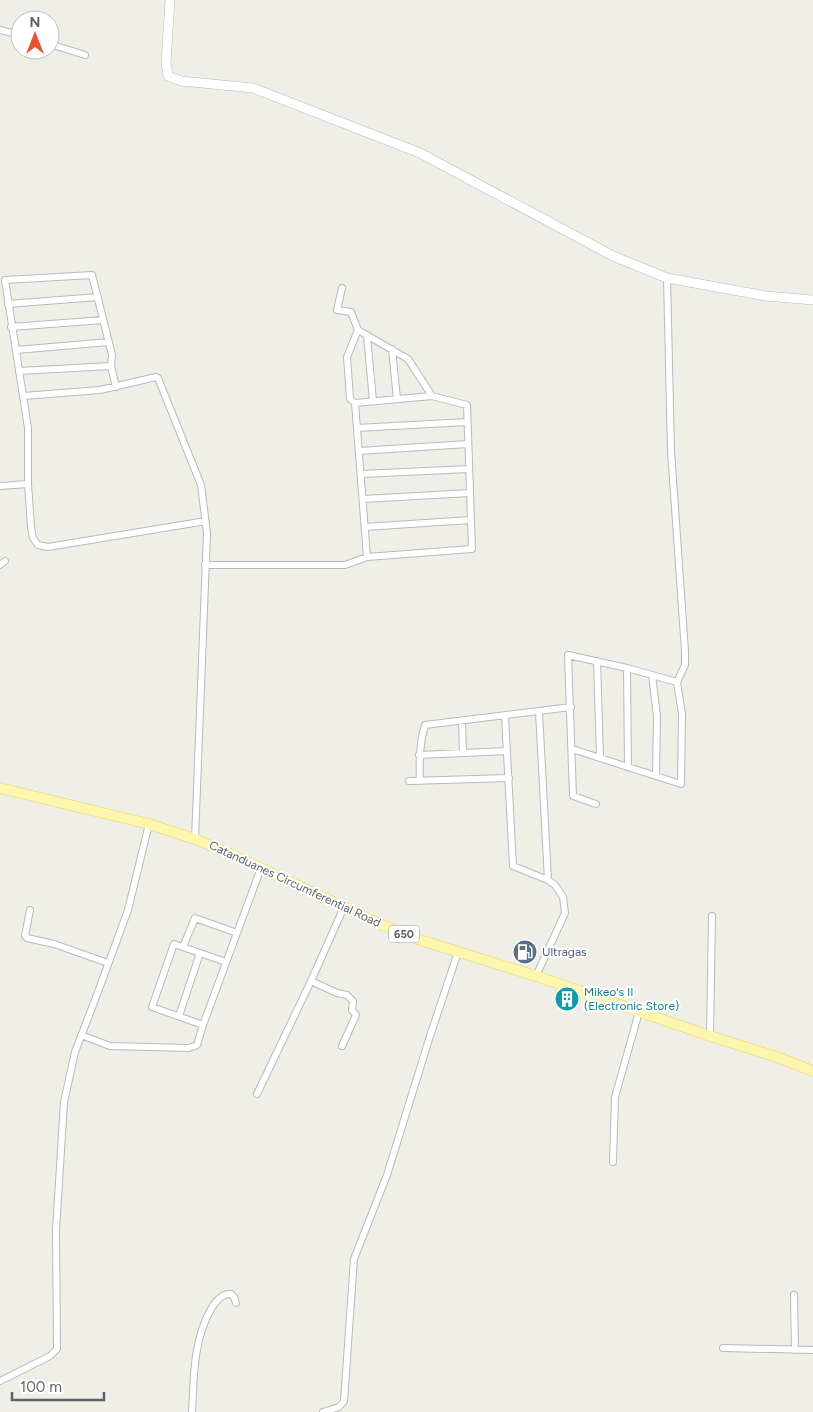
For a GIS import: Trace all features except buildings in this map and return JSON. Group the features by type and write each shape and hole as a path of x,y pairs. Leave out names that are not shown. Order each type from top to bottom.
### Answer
{"main road":[{"name":"Catanduanes Circumferential Road","path":"0,788 149,824 195,839 417,939 536,976 777,1057 813,1071"}],"street":[{"path":"170,0 166,63 168,76 180,81 253,88 420,153 613,256 666,278 766,296 813,300"},
{"path":"60,47 85,55"},
{"path":"116,387 110,366 112,355 92,275 5,280 28,428 28,484 31,527 33,538 38,545 48,547 206,521"},
{"path":"572,749 681,784 682,714 677,682 685,665 685,651 671,451 666,278"},
{"path":"342,288 337,310 351,312 358,330 408,360 432,396"},
{"path":"8,304 98,297"},
{"path":"11,327 103,320"},
{"path":"205,565 345,565 367,557 472,549 466,405 432,396 355,403 350,399 347,358 358,330"},
{"path":"367,336 373,401"},
{"path":"16,350 109,342"},
{"path":"392,349 396,398"},
{"path":"19,371 110,366"},
{"path":"23,396 100,390 152,377 158,378 201,485 206,521 195,839"},
{"path":"355,403 367,557"},
{"path":"356,428 467,422"},
{"path":"359,451 468,444"},
{"path":"361,474 469,469"},
{"path":"0,486 28,484"},
{"path":"363,500 470,493"},
{"path":"365,527 471,520"},
{"path":"596,804 573,796 568,655 627,668 677,682"},
{"path":"597,661 600,758"},
{"path":"627,668 628,766"},
{"path":"652,675 657,716 656,776"},
{"path":"420,781 419,755 425,725 571,707"},
{"path":"539,712 548,880"},
{"path":"505,716 513,866 548,880 555,885 563,897 565,912 536,976"},
{"path":"462,721 463,753"},
{"path":"419,755 507,751"},
{"path":"409,781 508,778"},
{"path":"0,1381 50,1356 57,1349 56,1239 63,1112 73,1060 128,910 149,824"},
{"path":"81,1035 110,1046 189,1048 197,1045 261,868"},
{"path":"257,1094 344,907"},
{"path":"30,910 25,936 27,938 54,944 108,963"},
{"path":"710,1036 712,916"},
{"path":"183,947 195,918 237,933"},
{"path":"203,1025 152,1007 174,944 226,962"},
{"path":"323,1412 339,1408 344,1401 354,1259 387,1175 458,952"},
{"path":"179,1016 200,953"},
{"path":"311,981 337,993 347,995 354,1001 352,1010 356,1015 342,1046"},
{"path":"613,1162 615,1097 639,1012"},
{"path":"192,1412 195,1362 204,1323 214,1304 222,1296 231,1294 236,1303"},
{"path":"794,1295 794,1350"},
{"path":"723,1348 813,1350"}],"place":[{"name":"Ultragas","path":"525,952"},
{"name":"Mikeo's II (Electronic Store)","path":"567,999"}]}
